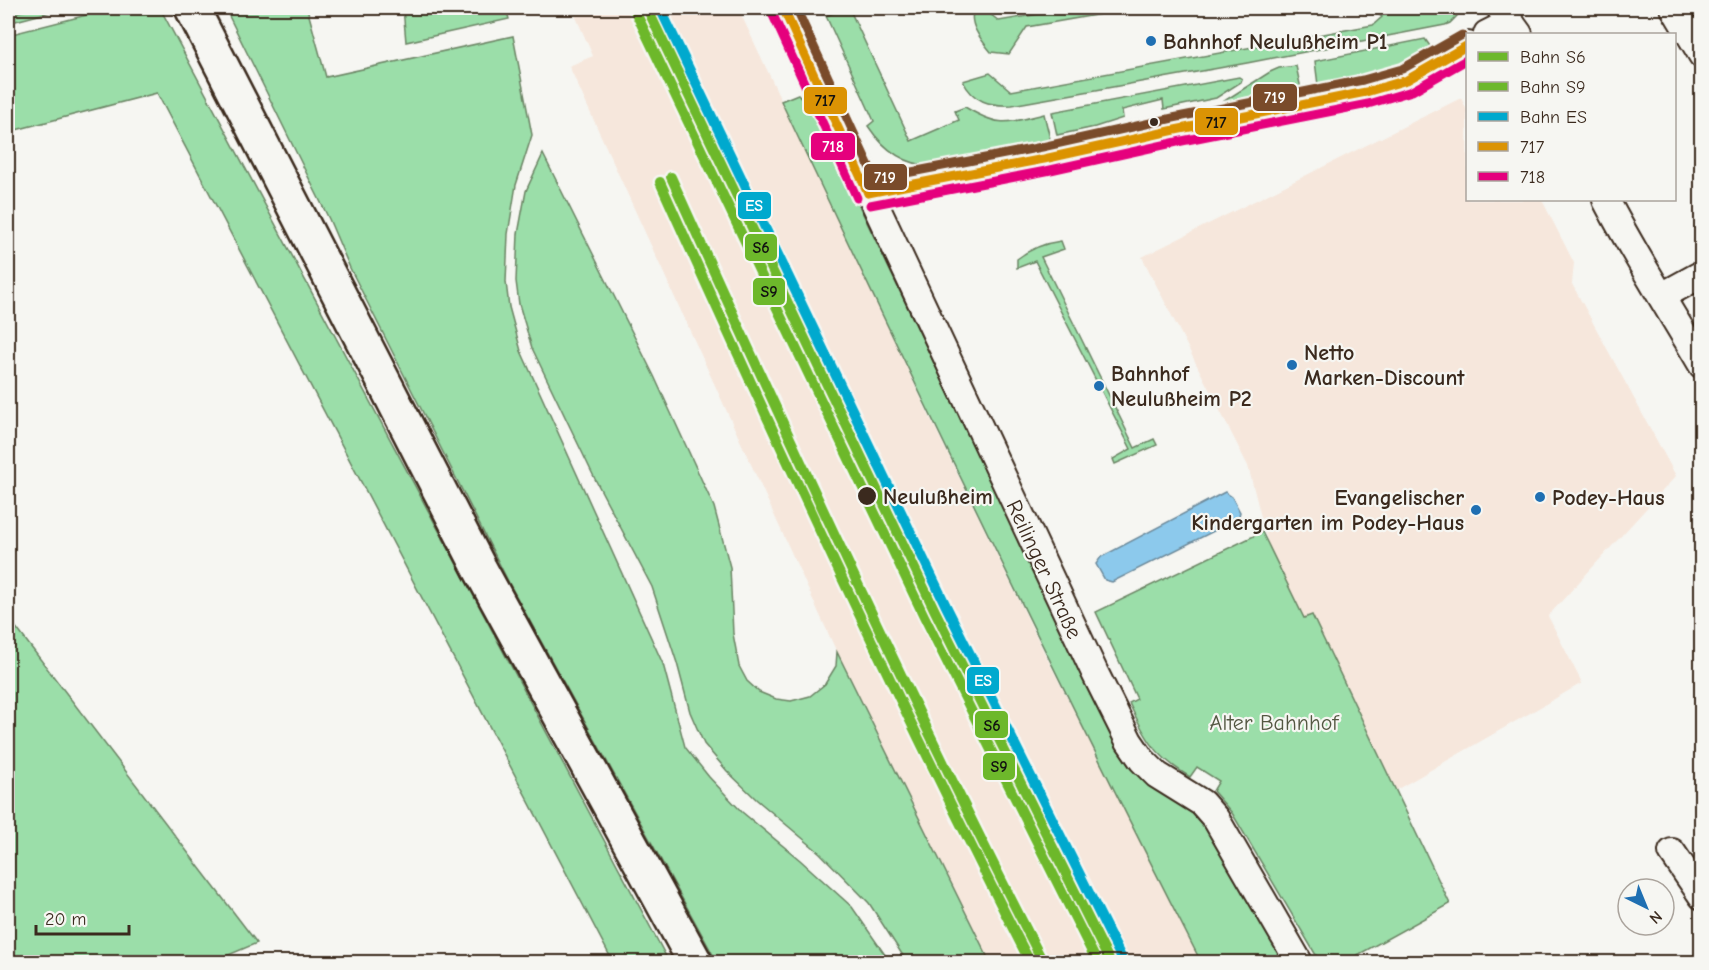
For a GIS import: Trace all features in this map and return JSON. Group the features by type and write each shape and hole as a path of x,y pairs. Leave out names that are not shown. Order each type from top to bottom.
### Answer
{"main road":[{"path":"192,8 480,569 695,963"}],"street":[{"name":"Reilinger Straße","path":"783,8 1089,662 1129,741 1142,760 1157,775 1202,803 1216,819 1299,963"},
{"path":"1674,8 1701,55"},
{"path":"1489,33 1510,21"},
{"path":"868,193 1366,92 1407,80 1466,46"},
{"path":"1607,201 1630,247 1662,296 1701,365"},
{"path":"1662,296 1701,274"},
{"path":"1672,852 1701,897"}],"shaded area":[{"path":"572,8 738,8 927,411 1045,654 1201,962 990,962 861,705 569,66 593,56"},
{"path":"1461,98 1466,108 1466,201 1543,201 1574,263 1572,284 1676,476 1548,616 1582,683 1396,790 1312,615 1304,619 1268,544 1248,466 1142,257"}],"green space":[{"path":"37,8 65,8 8,23 8,14"},
{"path":"114,8 160,8 669,962 613,962 157,93 8,132 8,35"},
{"path":"225,8 307,8 326,77 513,36 532,135 516,185 508,234 506,282 509,307 521,351 663,664 685,747 742,812 852,907 890,962 717,962 509,583 350,268 329,219"},
{"path":"403,8 506,8 509,19 406,42"},
{"path":"849,8 911,141 959,120 955,111 965,107 987,118 1003,122 1044,114 1051,143 933,166 913,163 896,155 868,126 874,121 826,16"},
{"path":"975,8 996,8 990,14 999,21 1073,8 1136,8 1027,27 1009,54 991,52 983,42 972,19"},
{"path":"1370,8 1456,8 1457,16 1445,25 1012,105 996,105 983,101 972,94 963,81 990,73 1011,91 1373,25 1382,17"},
{"path":"1425,39 1432,49 1396,66 1318,85 1315,61"},
{"path":"1296,66 1301,89 1218,105 1270,72 1279,68"},
{"path":"1239,77 1242,79 1241,82 1216,98 1164,109 1163,100 1122,110 1123,118 1057,135 1052,112"},
{"path":"798,94 817,117 1102,717 1124,755 1201,820 1216,839 1287,962 1201,962 988,533 781,101"},
{"path":"543,154 654,376 714,507 730,567 733,634 739,666 747,681 759,692 776,699 791,701 810,696 825,684 836,666 837,652 990,962 907,962 869,903 820,853 757,800 727,771 704,744 690,712 677,663 652,587 595,479 532,348 519,304 516,281 518,234 526,191"},
{"path":"1061,241 1064,249 1041,257 1135,448 1154,439 1157,445 1115,464 1113,459 1131,449 1035,261 1017,268 1017,259 1027,252"},
{"name":"Alter Bahnhof","path":"1262,532 1304,618 1312,615 1450,904 1345,962 1320,962 1232,813 1213,791 1219,781 1197,767 1190,777 1168,762 1153,746 1129,703 1137,699 1096,612"},
{"path":"8,617 257,943 212,962 8,962"}],"water":[{"path":"1225,492 1232,497 1240,512 1238,519 1112,582 1105,580 1096,564 1101,557"}],"rail line":[{"name":"S6","path":"647,8 935,611 1110,962"},
{"name":"ES","path":"660,8 946,606 1121,957"},
{"name":"S9","path":"636,13 924,616 1097,962"},
{"name":"S6","path":"671,177 852,572 1043,962"},
{"name":"S9","path":"660,182 840,575 1030,962"}],"transit line":[{"name":"717","path":"783,8 868,193"},
{"name":"719","path":"796,8 875,179 1042,147 1363,80 1402,69 1462,35"},
{"name":"718","path":"772,13 857,198"},
{"name":"717","path":"868,193 1366,92 1407,80 1466,46"},
{"name":"718","path":"870,205 1368,104 1412,91 1466,60"}],"place":[{"name":"Bahnhof Neulußheim P1","path":"1151,41"},
{"name":"Netto Marken-Discount","path":"1292,365"},
{"name":"Bahnhof Neulußheim P2","path":"1099,386"},
{"name":"Neulußheim","path":"867,496"},
{"name":"Podey-Haus","path":"1540,497"},
{"name":"Evangelischer Kindergarten im Podey-Haus","path":"1476,510"}]}
